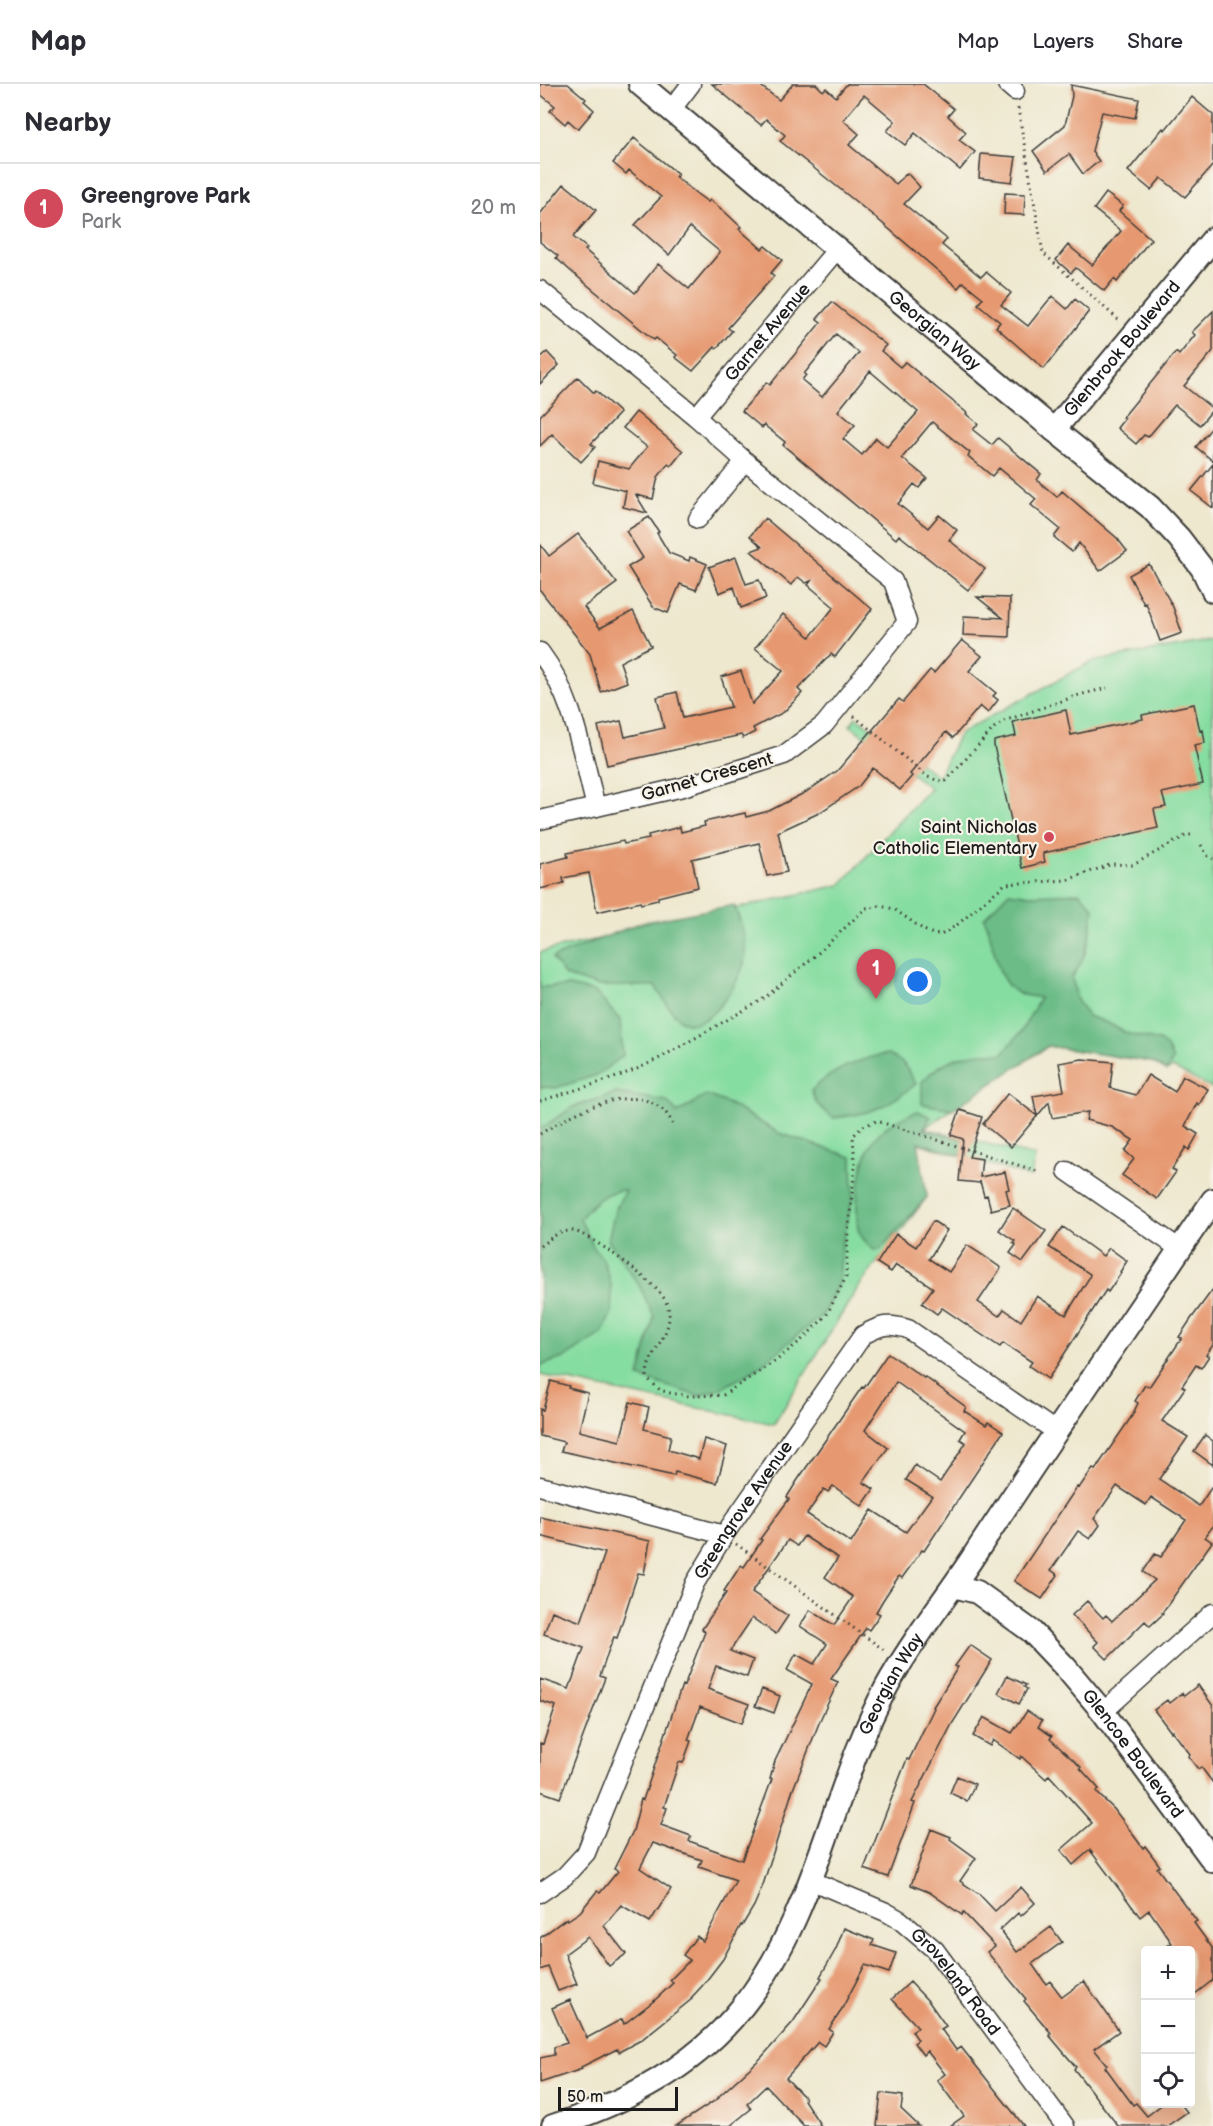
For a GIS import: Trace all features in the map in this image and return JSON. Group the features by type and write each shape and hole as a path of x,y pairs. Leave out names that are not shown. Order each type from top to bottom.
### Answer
{"street":[{"name":"Georgian Way","path":"640,84 1054,430 1150,507 1208,565 1213,591"},
{"path":"671,110 691,84"},
{"name":"Glenbrook Boulevard","path":"1054,430 1213,239"},
{"name":"Garnet Avenue","path":"696,417 838,248"},
{"name":"Garnet Crescent","path":"540,290 893,581 907,622 824,725 784,755 683,787 540,820"},
{"path":"699,519 745,461"},
{"path":"540,652 558,679 568,700 596,807"},
{"path":"1067,1171 1180,1250"},
{"name":"Georgian Way","path":"554,2126 597,2112 648,2087 702,2049 742,2007 769,1970 788,1934 861,1743 885,1689 1055,1431 1213,1200"},
{"name":"Greengrove Avenue","path":"540,1893 565,1876 586,1853 695,1583 724,1535 863,1335 875,1328 891,1324 909,1329 1055,1431"},
{"path":"540,1486 724,1535"},
{"name":"Glencoe Boulevard","path":"954,1586 977,1592 1031,1631 1066,1668 1213,1861"},
{"path":"1102,1713 1213,1613"},
{"name":"Groveland Road","path":"810,1880 893,1916 935,1950 1065,2126"}],"path":[{"path":"1011,88 1043,252 1134,334"},
{"path":"841,705 928,777 946,781 994,728 1005,721 1079,695 1107,688"},
{"path":"540,1101 637,1069 762,1000 817,954 866,908 879,906 894,909 924,930 941,935 957,925 1005,884 1067,880 1112,864 1133,865 1187,835 1191,835"},
{"path":"1201,845 1208,856 1213,859"},
{"path":"540,1134 582,1110 638,1097 659,1105 673,1124"},
{"path":"540,1246 564,1231 576,1231 636,1272 664,1298 669,1316 665,1334 649,1361 647,1378 660,1390 689,1396 723,1395 777,1360 826,1316 846,1277 855,1165 853,1136 863,1126 877,1121 1037,1171"},
{"path":"724,1535 901,1662"}],"green space":[{"path":"1213,640 1213,1089 1173,1068 1166,1071 1152,1062 1048,1046 924,1128 1035,1156 1031,1177 918,1143 927,1197 857,1289 774,1424 540,1375 540,952 840,885 930,788 850,725 856,717 938,776 960,733 1091,662"},
{"path":"1009,892 1031,895 1080,893 1094,908 1085,953 1072,977 1077,1000 1088,1016 1126,1033 1159,1041 1167,1047 1173,1060 1166,1071 1152,1062 1048,1046 953,1109 922,1104 922,1082 930,1074 958,1058 980,1053 1002,1054 1021,1032 1040,998 1020,994 1010,988 996,960 984,918"},
{"path":"734,905 744,937 743,967 723,1002 714,1012 694,1023 684,1022 676,1016 655,986 598,986 565,976 552,958 640,923"},
{"path":"568,986 595,992 620,1020 623,1056 597,1075 556,1088 540,1087 540,987"},
{"path":"889,1054 904,1064 916,1084 886,1104 868,1112 833,1118 817,1104 811,1091 827,1077 857,1062"},
{"path":"616,1093 667,1101 677,1113 707,1095 731,1105 779,1133 852,1157 853,1197 842,1244 839,1283 823,1314 755,1370 720,1389 698,1396 639,1377 654,1317 639,1285 608,1240 615,1211 625,1190 605,1195 580,1219 594,1248 603,1259 611,1284 612,1312 602,1333 566,1357 540,1366 540,1129 573,1107"},
{"path":"918,1111 931,1117 923,1129 974,1142 959,1155 918,1142 927,1197 880,1250 874,1250 860,1234 857,1223 857,1199 864,1160 877,1135 887,1126"}],"building":[{"path":"540,84 568,84 586,99 584,101 594,110 578,129 568,120 565,124 550,111 555,106 540,94"},
{"path":"712,84 758,84 779,100 793,84 816,84 823,91 826,88 836,97 847,84 923,84 954,109 948,116 966,132 959,140 975,152 960,170 915,133 905,145 887,131 895,121 864,95 843,120 859,134 849,145 896,184 907,173 920,187 904,204 947,239 942,245 981,277 986,272 1011,293 1001,305 1028,326 1052,296 1067,309 1075,299 1089,311 1044,369 996,327 1000,322 978,304 983,298 963,282 958,288 875,217 780,141 785,135 766,119 761,125"},
{"path":"1071,85 1139,99 1135,118 1102,112 1092,151 1099,161 1083,174 1069,154 1047,171 1033,151 1065,125 1072,96"},
{"path":"1192,97 1213,115 1213,165 1185,197 1161,178 1151,190 1128,171"},
{"path":"634,138 678,174 676,177 725,212 741,227 739,229 762,249 765,246 782,260 771,273 774,276 728,328 732,331 693,371 675,357 677,355 656,338 654,340 573,273 556,258 558,256 540,242 540,214 564,184 596,210 573,237 635,293 658,264 689,289 720,252 690,227 669,255 635,225 661,197 629,170 626,174 613,163"},
{"path":"981,154 1016,157 1012,182 979,178"},
{"path":"1005,193 1025,194 1024,215 1004,214"},
{"path":"1106,193 1123,206 1119,211 1151,239 1117,282 1114,279 1104,291 1076,268 1071,273 1056,260 1068,245 1092,265 1121,231 1094,209"},
{"path":"832,302 886,345 881,351 900,367 905,362 967,413 978,424 973,430 992,445 998,438 1041,474 1037,480 1057,497 1062,491 1117,538 1127,551 1100,571 1079,543 1072,552 1054,537 1060,529 1031,505 1036,499 999,468 992,476 968,456 970,453 932,422 902,458 927,478 919,488 914,484 898,504 928,528 939,515 957,530 949,540 985,569 968,590 899,535 896,539 783,445 785,442 764,425 762,428 742,411 767,382 770,385 821,322 817,319","holes":["836,334 859,353 822,397 802,380 806,375 804,374","870,371 918,412 887,447 876,438 862,455 843,439 855,425 838,411"]},
{"path":"1213,311 1213,351 1184,386 1213,409 1200,425 1175,405 1148,437 1144,435 1136,444 1117,428 1125,418 1123,417 1176,352 1179,355 1195,335 1192,332"},
{"path":"547,352 559,365 540,384 540,358"},
{"path":"578,377 620,413 591,444 595,447 581,462 552,434 540,446 540,416"},
{"path":"636,412 683,451 671,466 668,464 658,477 653,499 636,495 647,513 623,507 626,491 593,483 598,461 629,469 647,447 623,428"},
{"path":"1213,426 1213,461 1196,447"},
{"path":"1213,464 1213,508 1191,491"},
{"path":"649,517 669,553 689,561 690,557 707,564 696,590 680,584 668,613 653,607 628,567 643,558 626,531"},
{"path":"765,518 872,609 835,657 831,654 798,689 802,693 784,712 753,728 755,732 743,738 741,735 607,765 598,726 621,721 625,737 664,728 657,697 677,692 683,718 731,707 721,677 741,671 752,704 783,671 755,648 783,614 810,637 834,607 808,585 811,581 806,583 798,577 791,585 751,551 762,547 750,536"},
{"path":"578,534 617,583 584,607 600,628 633,611 651,646 620,662 627,682 601,692 590,654 540,590 540,544 549,556"},
{"path":"736,557 746,584 759,580 766,598 741,608 734,587 719,593 709,567"},
{"path":"1149,564 1173,607 1182,633 1160,641 1146,603 1144,604 1129,575"},
{"path":"977,597 1010,598 1009,637 963,635 964,616 1003,618"},
{"path":"962,640 982,656 969,671 996,693 993,696 998,700 988,713 980,706 953,738 946,732 910,774 912,776 900,790 873,768 859,786 819,813 778,832 787,872 767,876 759,843 692,859 698,887 658,897 658,900 641,904 640,902 597,912 589,873 563,878 564,883 540,889 540,864 568,857 567,853 623,841 624,844 649,839 648,835 680,827 681,832 705,826 704,822 745,813 746,817 769,811 806,792 837,771 899,699 903,702 930,670 934,673"},
{"name":"Saint Nicholas Catholic Elementary","path":"1194,704 1205,743 1194,745 1203,784 1162,793 1166,807 1154,809 1158,828 1043,853 1045,862 1022,868 994,746 994,741 1016,736 1013,722 1066,710 1071,735 1143,719 1142,715"},
{"path":"1082,1059 1113,1062 1110,1088 1136,1095 1148,1075 1175,1092 1183,1076 1208,1089 1199,1105 1197,1103 1185,1126 1198,1134 1189,1150 1186,1147 1172,1169 1176,1172 1157,1199 1122,1175 1134,1159 1125,1151 1133,1140 1112,1127 1086,1120 1088,1112 1052,1118 1049,1102 1011,1147 983,1124 1008,1093 1037,1116 1033,1096 1064,1091 1059,1063"},
{"path":"960,1110 982,1117 969,1157 982,1159 980,1177 1005,1172 1010,1205 991,1210 980,1181 980,1183 959,1181 963,1139 951,1135"},
{"path":"1013,1208 1046,1231 1023,1262 1010,1253 1016,1245 1013,1243 1015,1241 999,1230"},
{"path":"933,1221 947,1230 929,1259 949,1272 967,1245 984,1256 1001,1268 978,1302 999,1316 1004,1309 1021,1321 1037,1296 1066,1315 1089,1278 1090,1274 1049,1247 1063,1227 1103,1256 1109,1248 1127,1261 1048,1379 1029,1366 1032,1362 1003,1343 1000,1347 942,1308 937,1314 922,1303 933,1288 913,1274 896,1265 891,1272 877,1263 896,1234 916,1247"},
{"path":"1213,1289 1213,1345 1206,1355 1209,1356 1201,1368 1196,1365 1182,1386 1185,1388 1162,1421 1188,1437 1159,1479 1199,1506 1213,1485 1213,1526 1205,1537 1212,1542 1163,1614 1150,1626 1145,1621 1107,1659 1094,1646 1098,1642 1072,1615 1087,1601 1103,1618 1106,1615 1112,1621 1155,1580 1143,1572 1155,1554 1161,1557 1186,1520 1151,1497 1146,1505 1117,1486 1094,1519 1100,1525 1090,1539 1078,1531 1051,1570 1058,1575 1042,1599 1014,1581 1077,1487 1079,1488 1093,1468 1095,1470 1132,1416 1138,1403 1135,1401 1145,1385 1149,1387 1182,1338 1179,1337"},
{"path":"888,1353 966,1407 964,1411 986,1425 988,1422 1003,1432 924,1551 922,1550 902,1578 899,1576 876,1612 880,1614 869,1630 866,1628 831,1679 838,1682 792,1792 763,1885 754,1906 723,1959 692,1999 641,2040 619,2052 617,2049 581,2067 582,2069 540,2083 540,2058 554,2055 554,2047 567,2043 552,2008 570,2000 587,2038 622,2019 624,2024 673,1983 670,1980 690,1960 683,1955 697,1936 703,1941 736,1880 699,1867 702,1860 653,1843 640,1868 671,1889 650,1922 621,1905 604,1926 626,1954 609,1966 588,1937 565,1954 577,1984 558,1991 548,1967 540,1970 540,1938 567,1918 568,1920 580,1912 597,1891 600,1893 618,1871 614,1869 633,1831 641,1799 643,1800 682,1685 684,1686 705,1632 702,1629 741,1565 744,1567 762,1540 760,1539 789,1499 787,1497 797,1481 862,1387 864,1388","holes":["896,1382 965,1431 960,1439 966,1443 940,1482 915,1465 906,1480 932,1496 906,1532 872,1510 851,1543 807,1514 824,1489 828,1492 833,1486 862,1506 874,1489 863,1482 888,1448 865,1430","804,1536 838,1558 825,1577 853,1597 834,1625 810,1610 800,1626 827,1644 814,1664 796,1654 787,1670 812,1684 775,1761 770,1779 772,1779 742,1860 689,1841 691,1836 661,1825 667,1808 664,1807 679,1762 683,1763 691,1741 688,1740 700,1707 742,1723 749,1704 708,1689 716,1666 747,1677 753,1660 730,1651 752,1618 776,1634 788,1616 752,1592 788,1540 797,1546"]},
{"path":"551,1381 588,1393 579,1431 620,1441 630,1402 649,1407 644,1429 671,1436 668,1450 699,1459 704,1439 727,1446 717,1483 675,1472 674,1476 561,1451 564,1442 540,1436 540,1409 543,1410"},
{"path":"1205,1435 1213,1441 1213,1465 1194,1451"},
{"path":"540,1517 650,1541 644,1574 638,1573 617,1638 614,1637 608,1652 600,1676 605,1678 560,1798 540,1791 540,1743 543,1744 556,1706 540,1701 540,1679 569,1689 584,1648 544,1634 552,1611 581,1622 605,1553 540,1536"},
{"path":"970,1645 992,1660 952,1724 912,1802 915,1803 888,1877 864,1869 907,1759 909,1760 933,1707 958,1667 955,1666"},
{"path":"1007,1676 1026,1685 1024,1687 1027,1689 1019,1704 998,1693"},
{"path":"1198,1685 1213,1706 1213,1783 1201,1767 1198,1769 1188,1756 1190,1754 1154,1710 1167,1700 1169,1703 1182,1693 1184,1696"},
{"path":"762,1689 780,1696 774,1713 755,1706"},
{"path":"1027,1711 1042,1721 1038,1727 1052,1736 1050,1739 1081,1767 1099,1789 1096,1792 1114,1809 1143,1848 1145,1846 1160,1866 1157,1868 1197,1921 1194,1923 1213,1949 1213,1980 1195,1994 1195,1946 1167,1946 1172,1943 1149,1910 1140,1917 1090,1850 1073,1865 1061,1850 1092,1823 1049,1775 1046,1779 1021,1756 1020,1759 993,1740 990,1746 973,1736 984,1717 1012,1733"},
{"path":"957,1776 975,1784 967,1801 950,1793"},
{"path":"931,1829 951,1837 950,1839 976,1858 960,1881 979,1894 995,1911 1021,1887 1035,1903 1021,1916 1018,1913 1000,1930 1017,1952 1051,1927 1062,1942 1032,1964 1046,1984 1050,1981 1062,1997 1084,1981 1119,2031 1094,2049 1107,2065 1105,2067 1133,2105 1136,2103 1147,2116 1157,2108 1184,2108 1187,2112 1167,2126 1118,2126 1074,2069 1076,2067 1049,2035 1051,2033 1024,2001 1026,1999 987,1952 995,1946 963,1912 962,1915 929,1892 911,1885"},
{"path":"844,1928 874,1940 872,1945 896,1953 889,1973 865,1965 829,2029 833,2032 824,2046 818,2042 786,2078 805,2098 804,2100 821,2126 804,2126 766,2086 747,2104 751,2109 730,2126 676,2126 719,2098 761,2058 793,2022 822,1978 820,1977 836,1949"},
{"path":"910,1982 929,2002 946,2026 941,2029 956,2050 961,2047 1024,2126 950,2126 964,2116 937,2080 945,2074 927,2051 923,2055 914,2043 918,2040 912,2031 918,2027 892,1999"},
{"path":"881,2093 903,2096 901,2109 919,2126 877,2126"}],"place":[{"name":"Saint Nicholas Catholic Elementary","path":"1049,837"},
{"name":"Greengrove Park","path":"876,999"}]}
